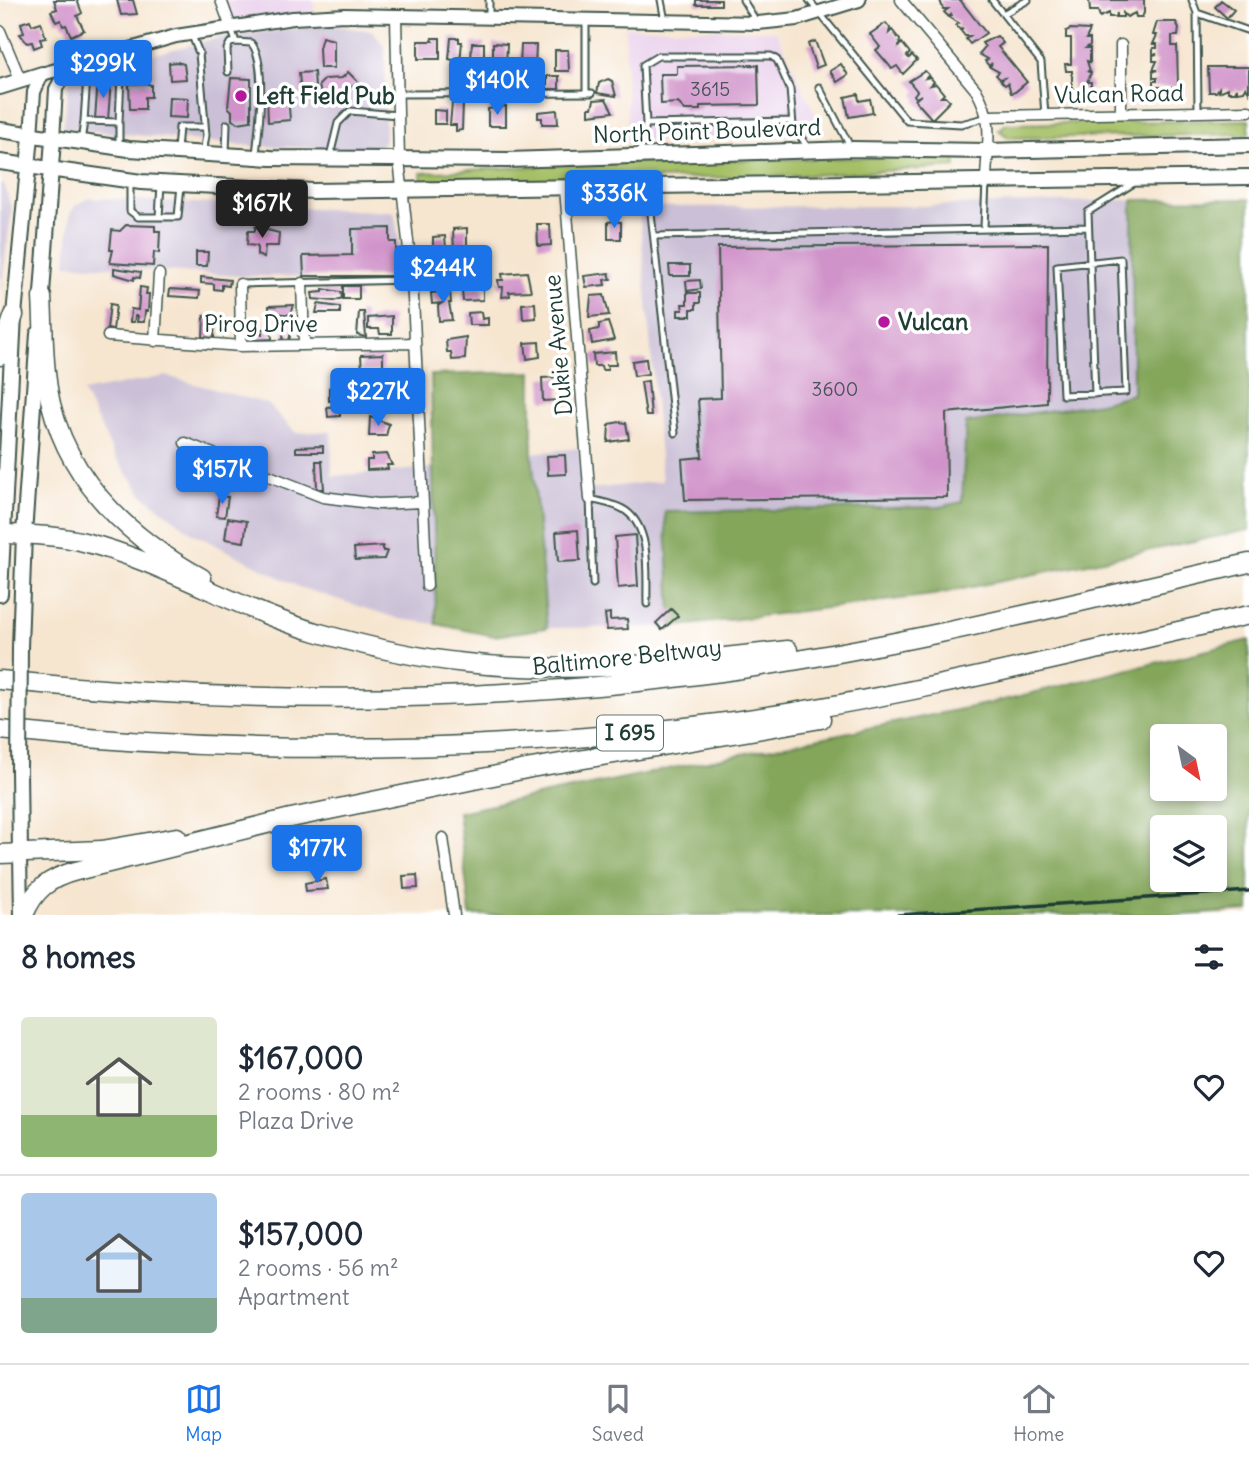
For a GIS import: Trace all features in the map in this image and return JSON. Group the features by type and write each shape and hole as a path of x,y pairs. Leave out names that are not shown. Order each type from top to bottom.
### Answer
{"highway":[{"path":"42,297 46,373 51,404 69,452 96,495 133,533 180,566 312,631"},
{"path":"0,356 14,315"},
{"path":"1,534 81,541 103,547 237,604 312,631 424,658 510,667 550,667 747,654 978,625"},
{"name":"Baltimore Beltway","path":"0,680 241,698 347,699 525,693 720,672 820,656 978,625 1249,563"},
{"name":"I 695","path":"0,730 246,748 405,747 533,742 734,721 897,693 1249,615"},
{"path":"22,915 36,891 63,874 291,818 531,768 863,710 949,692 1018,667"},
{"path":"0,853 102,850 291,818"}],"main road":[{"path":"0,87 42,74"},
{"name":"North Point Boulevard","path":"0,130 119,148 203,155 399,160 852,149 987,151 1249,145"},
{"path":"0,594 14,315 31,136"},
{"path":"20,854 20,647 24,534 53,139"},
{"path":"0,162 181,186 290,190 1249,177"}],"street":[{"path":"221,0 230,25"},
{"path":"31,136 34,92 42,74 69,65 88,66 122,50 230,25 345,15 758,23 820,13 859,0"},
{"path":"901,0 976,90 989,116 986,179"},
{"path":"396,17 399,160 412,278 426,586"},
{"path":"0,31 21,81"},
{"path":"1121,45 1121,113"},
{"path":"53,139 56,89 69,65"},
{"name":"Vulcan Road","path":"989,116 1249,111"},
{"name":"Dukie Avenue","path":"565,188 590,499"},
{"path":"155,341 159,274"},
{"path":"302,283 304,343"},
{"path":"240,284 241,346"},
{"name":"Pirog Drive","path":"108,336 241,346 415,343"},
{"path":"186,443 323,497 378,504 422,502"},
{"path":"443,838 454,915"},
{"path":"20,854 22,915"}],"lane":[{"path":"489,0 489,19"},
{"path":"661,0 665,22"},
{"path":"743,0 758,23"},
{"path":"809,0 907,121 967,124 989,116"},
{"path":"992,0 1041,62 1045,115"},
{"path":"1003,14 1028,0"},
{"path":"1192,0 1197,13 1198,112"},
{"path":"1197,13 1249,31"},
{"path":"397,94 589,93 586,20"},
{"path":"230,25 236,42"},
{"path":"191,33 199,53 205,127 203,155"},
{"path":"228,72 227,49 230,43 251,43 257,49 260,97 256,158"},
{"path":"119,148 122,50"},
{"path":"640,156 646,124 643,65 658,56 763,53 776,60 791,96 791,121 810,150"},
{"path":"81,143 88,66 123,65"},
{"path":"819,87 852,149"},
{"path":"329,159 338,123 350,111 398,116"},
{"path":"84,121 119,122"},
{"path":"646,124 791,121"},
{"path":"226,156 228,124"},
{"path":"177,152 179,127 205,127"},
{"path":"984,227 986,179"},
{"path":"1095,394 1088,212 1139,179"},
{"path":"130,181 130,211 138,217 178,217 181,186"},
{"path":"159,217 161,184"},
{"path":"648,186 675,433"},
{"path":"654,236 984,227 1088,227"},
{"path":"1121,260 1126,392 1063,395 1057,266 1092,262 1121,260"},
{"path":"240,284 485,273"},
{"path":"593,584 590,499 624,509 636,520 644,539 647,604"}],"shaded area":[{"path":"226,0 314,0 314,12 230,22"},
{"path":"327,25 373,31 385,48 385,138 381,149 253,146 63,128 69,81 79,73 222,37"},
{"path":"625,27 776,31 824,133 628,142"},
{"path":"0,183 4,184 12,210 0,294"},
{"path":"89,198 394,212 405,277 239,276 66,264 70,213 76,205"},
{"path":"1132,200 1133,394 1097,403 967,423 962,502 940,507 665,512 672,627 547,628 532,453 579,448 583,490 662,481 639,207 915,206"},
{"path":"166,376 268,404 296,433 331,431 332,476 433,468 436,624 399,619 299,587 192,533 144,496 116,458 83,392"}],"green space":[{"path":"1249,120 1249,134 1009,138 999,130 1006,124"},
{"path":"955,156 956,167 792,176 422,184 421,173 585,163"},
{"path":"1249,199 1249,530 933,595 672,627 665,512 940,507 962,502 966,423 1100,403 1133,394 1132,200"},
{"path":"532,372 532,453 547,628 494,636 436,624 431,375"},
{"path":"1249,640 1249,911 1181,915 470,915 458,812 991,703"}],"building":[{"path":"54,0 77,0 82,13 77,16 84,30 71,36 61,20 56,22 51,11 57,9"},
{"path":"117,0 133,0 137,14 121,15"},
{"path":"696,0 721,0 721,5 696,5"},
{"path":"940,0 960,0 986,33 970,44 966,39 970,36 965,36 961,31 963,28 960,30 956,25 959,23 950,18 952,14 949,17 944,12 948,9 943,9"},
{"path":"1089,0 1144,0 1144,13 1142,17 1136,17 1135,13 1127,17 1123,13 1123,17 1117,17 1117,13 1116,17 1109,17 1109,13 1100,17 1098,11 1090,11"},
{"path":"1221,0 1234,10 1227,18 1215,7"},
{"path":"30,20 32,25 41,22 46,38 40,39 42,45 34,48 32,42 27,43 20,34 24,33 21,23"},
{"path":"1157,22 1176,22 1179,28 1178,36 1172,36 1172,46 1177,46 1178,87 1153,87 1153,81 1157,81 1157,78 1153,78 1157,61 1153,61 1153,55 1157,54 1153,54 1153,48 1157,48 1157,44 1153,44 1157,35 1153,35"},
{"path":"886,23 890,28 889,33 892,30 900,40 899,46 902,43 910,53 907,56 909,58 912,55 917,60 903,74 897,66 892,69 876,50 880,47 870,34"},
{"path":"1090,30 1086,39 1090,39 1090,45 1086,48 1090,48 1090,62 1087,61 1090,71 1087,71 1091,73 1087,82 1091,82 1091,88 1087,90 1072,90 1072,71 1066,71 1065,64 1071,64 1071,38 1066,38 1066,31"},
{"path":"997,36 1003,43 998,47 1027,82 1015,92 1011,93 1008,83 1005,85 1001,81 1004,78 1000,79 996,75 999,72 990,67 992,63 989,66 985,61 988,59 979,54 985,47 982,43"},
{"path":"322,37 334,40 334,68 320,68 319,48"},
{"path":"432,38 440,38 440,59 418,59 418,41 433,41"},
{"path":"451,38 459,38 459,42 462,42 460,62 449,59"},
{"path":"815,41 824,65 816,68 808,44"},
{"path":"472,43 484,43 484,60 471,60"},
{"path":"493,43 507,44 506,67 493,67"},
{"path":"521,45 536,45 535,67 520,66"},
{"path":"555,50 568,50 569,71 555,71"},
{"path":"169,63 184,64 186,79 170,80"},
{"path":"841,64 848,75 837,82 830,71"},
{"path":"758,65 759,105 700,106 700,110 685,110 678,103 661,104 660,74 677,74 677,66"},
{"path":"1208,67 1249,67 1249,92 1246,87 1244,91 1237,92 1237,88 1235,92 1228,92 1228,88 1219,92 1219,88 1216,92 1209,92"},
{"path":"925,71 929,75 926,78 930,77 934,82 931,85 936,84 944,94 941,97 950,101 932,119 915,100 921,95 916,98 914,95 917,91 909,81"},
{"path":"314,72 315,87 307,88 308,94 301,95 299,73"},
{"path":"348,72 359,83 345,89 330,104 323,106 319,85 325,79 342,78"},
{"path":"547,76 559,76 559,89 547,89"},
{"name":"Left Field Pub","path":"231,78 251,79 251,121 238,123 232,120 232,111 228,107"},
{"path":"98,79 111,80 108,120 95,119"},
{"path":"608,79 612,81 616,96 597,93 599,83"},
{"path":"129,84 151,85 151,97 145,97 145,109 130,109"},
{"path":"858,94 859,101 870,99 873,113 849,117 845,97"},
{"path":"288,95 290,120 268,122 267,96"},
{"path":"169,97 188,98 187,118 168,117"},
{"path":"606,99 613,112 589,115 589,108 592,108 594,100"},
{"path":"452,103 463,103 462,130 456,131 456,125 450,125"},
{"path":"506,106 506,126 488,126 488,109"},
{"path":"434,110 446,111 446,124 434,124"},
{"path":"557,110 558,124 542,124 542,118 538,118 538,112"},
{"path":"608,222 621,222 621,239 608,239"},
{"path":"537,224 550,224 551,245 538,246"},
{"path":"126,225 155,226 155,231 160,231 159,253 154,252 153,266 110,263 113,250 110,250 112,230 120,231"},
{"path":"255,227 279,233 278,246 265,246 264,258 257,255 257,246 247,245 248,231 255,231"},
{"path":"390,228 390,242 396,242 396,276 304,276 303,256 352,255 352,229"},
{"path":"467,228 467,252 458,256 454,252 453,229"},
{"path":"445,236 446,248 433,249 433,237"},
{"name":"Vulcan","path":"1048,244 1047,403 946,413 947,497 685,500 682,459 702,457 698,399 721,398 718,247"},
{"path":"196,252 208,252 207,266 196,266"},
{"path":"669,265 690,265 690,276 670,276"},
{"path":"114,268 141,272 140,278 134,277 134,280 114,274"},
{"path":"527,272 531,291 509,292 510,296 502,297 503,287 499,287 498,280 503,280 502,274"},
{"path":"609,273 611,279 604,280 605,285 586,287 584,276"},
{"path":"201,277 230,280 229,286 222,285 222,290 214,289 214,284 201,283"},
{"path":"700,280 701,289 687,291 686,281"},
{"path":"343,286 359,286 359,299 343,299"},
{"path":"140,287 147,288 146,294 149,294 148,311 145,311 144,322 137,322 138,316 135,316 134,322 130,322 131,309 138,310"},
{"path":"170,289 200,291 199,298 169,296"},
{"path":"323,289 341,292 342,298 334,301 313,299 312,293 323,292"},
{"path":"483,289 483,300 463,301 462,291"},
{"path":"450,291 452,320 439,321 438,306 442,303 432,304 431,293"},
{"path":"687,293 700,293 700,303 696,303 696,309 691,309 691,316 678,316 678,310 683,310 682,304 687,304"},
{"path":"604,295 609,315 589,317 591,296"},
{"path":"535,303 536,318 523,319 522,304"},
{"path":"110,304 116,305 113,330 107,329"},
{"path":"318,304 340,307 340,313 316,313"},
{"path":"294,305 291,315 269,312 269,306"},
{"path":"359,312 364,312 366,337 357,335"},
{"path":"481,312 482,319 488,318 488,325 469,325 468,313"},
{"path":"204,316 215,316 214,338 203,337"},
{"path":"392,316 392,334 380,334 379,329 368,329 368,318"},
{"path":"284,317 290,317 290,321 293,321 289,341 283,341"},
{"path":"608,322 614,340 592,344 590,331 599,329 599,324"},
{"path":"262,329 271,329 272,339 254,340 254,334 262,334"},
{"path":"466,337 465,359 452,360 451,352 447,352 446,340"},
{"path":"539,342 540,357 527,359 525,343"},
{"path":"615,352 616,365 607,365 608,370 594,366 593,354"},
{"path":"383,354 383,370 362,371 361,355"},
{"path":"646,359 648,374 634,376 632,361"},
{"path":"560,377 559,400 543,401 542,378"},
{"path":"388,379 389,395 385,397 329,401 329,388 357,386 356,381"},
{"path":"648,381 651,416 646,416 641,382"},
{"path":"340,406 340,416 328,417 327,407"},
{"path":"370,417 389,424 386,436 369,436"},
{"path":"626,423 629,439 608,442 609,424"},
{"path":"323,446 323,452 296,452 296,447"},
{"path":"387,454 392,465 387,465 388,469 367,470 367,460 372,460 372,455"},
{"path":"565,455 566,474 548,475 547,456"},
{"path":"316,461 322,461 324,489 317,489"},
{"path":"219,496 228,497 225,517 216,516"},
{"path":"228,518 247,521 244,542 225,539"},
{"path":"578,530 580,561 558,562 556,532"},
{"path":"635,535 638,586 618,588 615,537"},
{"path":"383,546 383,551 387,551 384,559 355,560 354,548"},
{"path":"671,609 678,616 662,630 656,623"},
{"path":"610,613 610,620 627,619 628,629 607,630 605,614"},
{"path":"417,875 418,888 404,889 403,876"},
{"path":"326,879 328,889 306,891 305,883"}],"railway":[{"path":"898,915 1249,891"}],"place":[{"name":"Left Field Pub","path":"241,96"},
{"name":"Vulcan","path":"884,322"}]}
